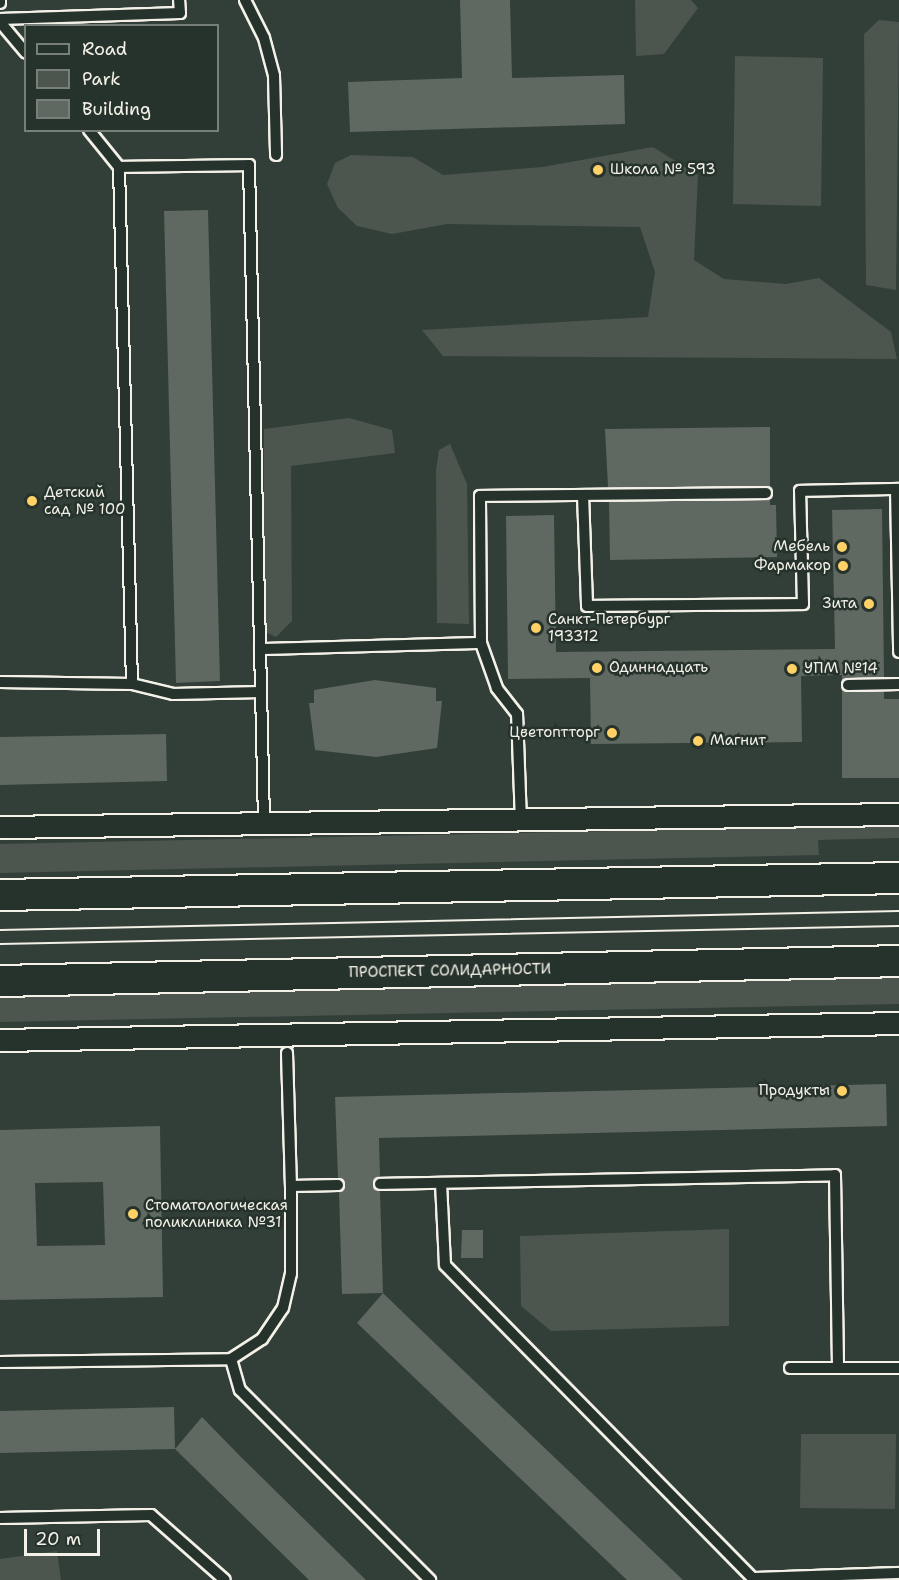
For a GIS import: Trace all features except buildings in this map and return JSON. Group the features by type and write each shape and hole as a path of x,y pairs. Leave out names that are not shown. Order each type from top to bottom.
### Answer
{"main road":[{"path":"0,895 899,878"},
{"name":"ПРОСПЕКТ СОЛИДАРНОСТИ","path":"0,981 899,962"}],"street":[{"path":"0,827 521,822 899,814"},
{"path":"0,1040 899,1023"}],"lane":[{"path":"0,20 180,13 179,0"},
{"path":"245,0 264,38 274,76 276,155"},
{"path":"0,20 24,50"},
{"path":"91,132 119,167 132,684"},
{"path":"119,167 249,165 264,823"},
{"path":"583,495 587,606 803,604 800,491 897,489 899,652"},
{"path":"521,822 518,714 496,688 481,643 480,496 766,493"},
{"path":"260,649 481,643"},
{"path":"0,682 132,684 173,693 261,692"},
{"path":"848,685 899,684"},
{"path":"0,1362 231,1359 262,1339 283,1308 291,1274 287,1053"},
{"path":"380,1184 835,1175 838,1368"},
{"path":"441,1183 445,1265 753,1578 899,1573"},
{"path":"291,1186 338,1185"},
{"path":"231,1359 240,1390 430,1580"},
{"path":"790,1368 899,1368"},
{"path":"0,1518 151,1515 225,1580"}],"green space":[{"path":"635,0 691,0 698,8 664,54 636,56"},
{"path":"879,20 899,22 896,290 866,285 864,34"},
{"path":"735,56 823,58 821,206 733,204"},
{"path":"653,147 698,175 694,260 724,279 786,284 819,278 891,332 897,359 443,356 422,330 648,317 655,272 640,227 447,224 392,234 357,226 338,208 327,184 335,163 351,155 413,157 443,175 543,167"},
{"path":"349,418 392,430 395,453 291,466 292,621 276,637 263,631 264,429"},
{"path":"450,444 467,484 469,624 437,623 436,470 439,450"},
{"path":"899,825 899,838 818,840 819,855 0,873 0,844"},
{"path":"899,977 899,1004 0,1022 0,996"},
{"path":"729,1229 729,1326 551,1331 521,1306 520,1236"},
{"path":"801,1434 896,1434 895,1509 800,1508"},
{"path":"57,1551 61,1580 0,1580 0,1559"}],"tram line":[{"path":"0,930 899,911"},
{"path":"0,944 899,926"}],"place":[{"name":"Школа № 593","path":"598,170"},
{"name":"Детский сад № 100","path":"32,501"},
{"name":"Мебель","path":"842,547"},
{"name":"Фармакор","path":"843,566"},
{"name":"Зита","path":"869,604"},
{"name":"Санкт-Петербург 193312","path":"536,628"},
{"name":"Одиннадцать","path":"597,668"},
{"name":"УПМ №14","path":"792,669"},
{"name":"Цветоптторг","path":"612,733"},
{"name":"Магнит","path":"698,741"},
{"name":"Продукты","path":"842,1091"},
{"name":"Стоматологическая поликлиника №31","path":"133,1214"}]}
